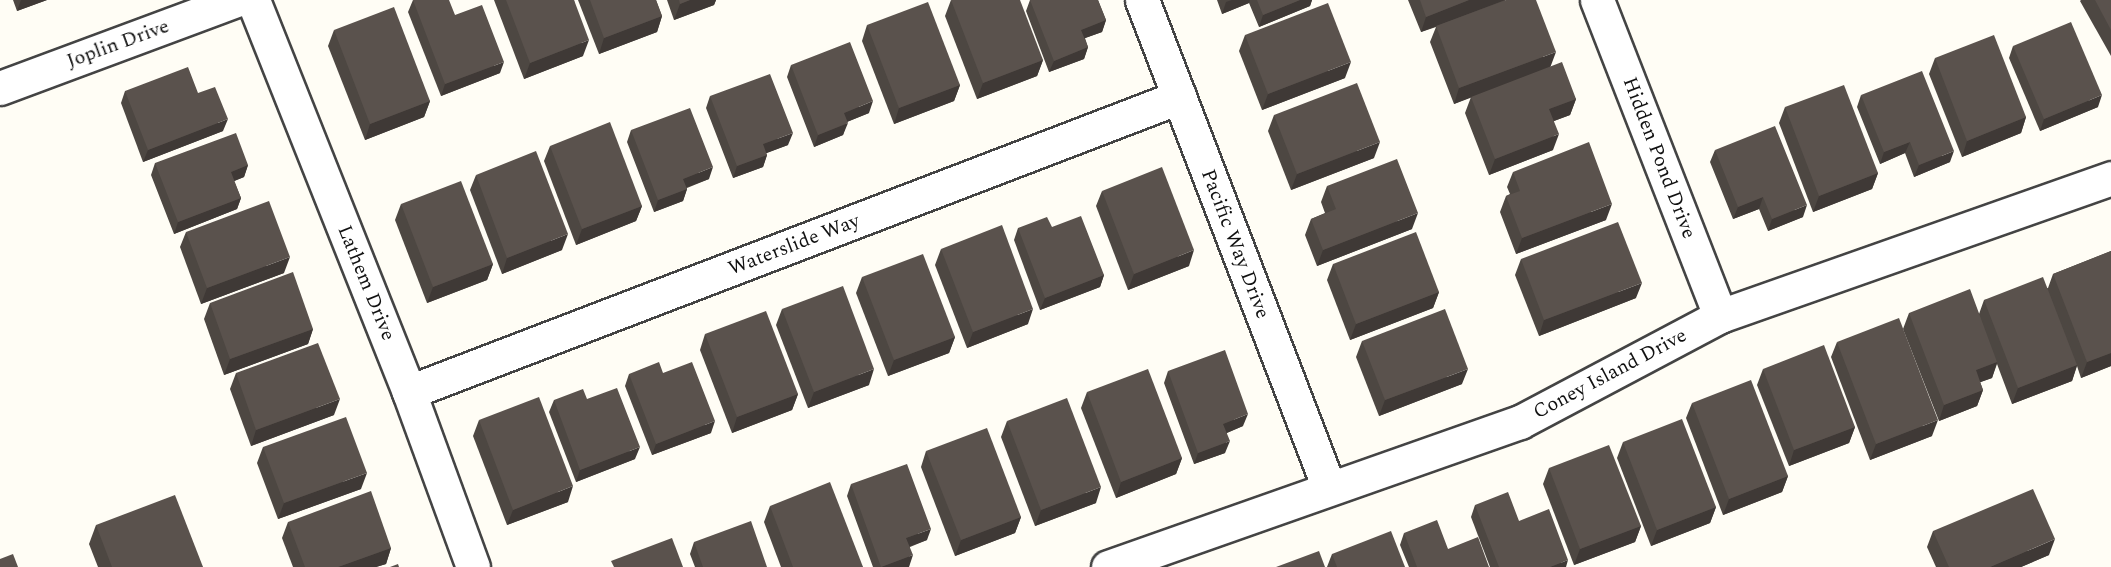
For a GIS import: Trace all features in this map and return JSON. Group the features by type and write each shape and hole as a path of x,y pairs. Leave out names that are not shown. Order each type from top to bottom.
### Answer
{"street":[{"name":"Joplin Drive","path":"0,88 236,0"},
{"name":"Lathem Drive","path":"253,0 409,392 473,567"},
{"name":"Pacific Way Drive","path":"1142,0 1329,488"},
{"name":"Hidden Pond Drive","path":"1597,0 1720,316"},
{"name":"Waterslide Way","path":"409,392 1179,97"},
{"name":"Coney Island Drive","path":"1108,567 1520,422 1720,316 2111,178"}],"building":[{"path":"413,0 449,0 455,15 482,5 504,62 445,84"},
{"path":"506,0 574,0 589,40 530,63"},
{"path":"590,0 656,0 662,16 604,38"},
{"path":"951,0 1020,0 1043,60 983,83"},
{"path":"1030,0 1098,0 1106,20 1081,30 1088,47 1054,61"},
{"path":"1257,0 1300,0 1263,15"},
{"path":"1420,0 1469,0 1426,17"},
{"path":"1506,0 1536,0 1556,52 1459,88 1436,26"},
{"path":"2095,0 2111,0 2111,30"},
{"path":"928,2 960,85 899,108 867,25"},
{"path":"1328,3 1351,62 1268,94 1245,35"},
{"path":"394,7 430,101 370,124 334,30"},
{"path":"2071,22 2102,95 2044,119 2013,46"},
{"path":"1994,35 2026,117 1967,141 1935,58"},
{"path":"850,42 873,101 844,113 848,123 818,135 791,65"},
{"path":"1562,62 1576,99 1549,109 1559,134 1495,159 1471,97"},
{"path":"188,67 198,93 215,87 228,119 148,150 125,91"},
{"path":"1922,71 1954,151 1919,165 1910,142 1884,152 1861,95"},
{"path":"770,74 793,133 763,144 767,155 737,166 710,96"},
{"path":"1357,83 1380,142 1297,174 1274,115"},
{"path":"1844,85 1878,173 1819,196 1785,107"},
{"path":"690,108 713,167 683,179 687,189 658,200 631,130"},
{"path":"610,122 642,206 582,229 550,146"},
{"path":"1775,126 1807,205 1772,219 1763,197 1738,207 1715,150"},
{"path":"236,133 248,165 231,172 241,198 178,222 155,163"},
{"path":"1589,142 1612,204 1522,238 1506,196 1520,191 1513,172"},
{"path":"536,151 568,234 507,258 476,175"},
{"path":"1397,159 1418,213 1323,250 1311,219 1336,209 1327,186"},
{"path":"1162,167 1194,250 1134,274 1102,191"},
{"path":"461,181 493,264 433,287 401,204"},
{"path":"269,201 290,257 207,288 186,232"},
{"path":"1081,216 1104,275 1045,298 1018,228 1047,217 1052,227"},
{"path":"1618,222 1642,283 1544,320 1521,259"},
{"path":"1002,225 1033,309 973,332 941,249"},
{"path":"1416,232 1439,292 1356,324 1333,264"},
{"path":"2111,251 2111,353 2087,362 2053,274"},
{"path":"923,254 955,337 894,360 862,277"},
{"path":"293,272 313,329 230,359 210,303"},
{"path":"2043,277 2077,365 2018,388 1984,300"},
{"path":"843,286 874,369 814,392 782,309"},
{"path":"1970,289 1997,362 1976,370 1983,390 1944,405 1909,313"},
{"path":"1445,309 1468,369 1385,400 1362,341"},
{"path":"766,311 798,394 737,417 705,334"},
{"path":"1899,318 1938,420 1876,444 1837,342"},
{"path":"318,343 340,399 256,430 236,373"},
{"path":"1824,345 1855,427 1794,450 1763,369"},
{"path":"1225,350 1248,414 1223,424 1230,441 1198,453 1168,371"},
{"path":"659,362 663,373 692,362 715,421 656,444 629,374"},
{"path":"1148,369 1182,458 1121,482 1087,392"},
{"path":"1751,380 1788,476 1729,499 1692,403"},
{"path":"617,388 640,447 580,470 554,400 583,389 587,399"},
{"path":"539,397 573,486 513,510 479,420"},
{"path":"1067,398 1101,487 1041,510 1007,421"},
{"path":"346,417 367,473 284,503 263,447"},
{"path":"1682,419 1716,507 1657,530 1623,442"},
{"path":"987,428 1021,517 961,540 926,451"},
{"path":"1609,445 1641,526 1580,549 1549,468"},
{"path":"907,464 931,529 906,538 913,555 881,567 851,484"},
{"path":"830,482 863,567 793,567 770,506"},
{"path":"2033,489 2055,539 1990,567 1949,567 1933,531"},
{"path":"371,491 391,548 338,567 305,567 288,522"},
{"path":"1508,492 1519,521 1549,509 1568,560 1550,567 1499,567 1475,505"},
{"path":"175,495 203,567 112,567 96,525"},
{"path":"1437,520 1448,549 1478,537 1489,567 1417,567 1404,533"},
{"path":"751,521 767,567 703,567 694,542"},
{"path":"1391,531 1405,567 1337,567 1332,554"},
{"path":"672,538 683,567 614,567 611,561"},
{"path":"1319,551 1325,567 1276,567"},
{"path":"13,554 18,567 0,567 0,559"}]}
